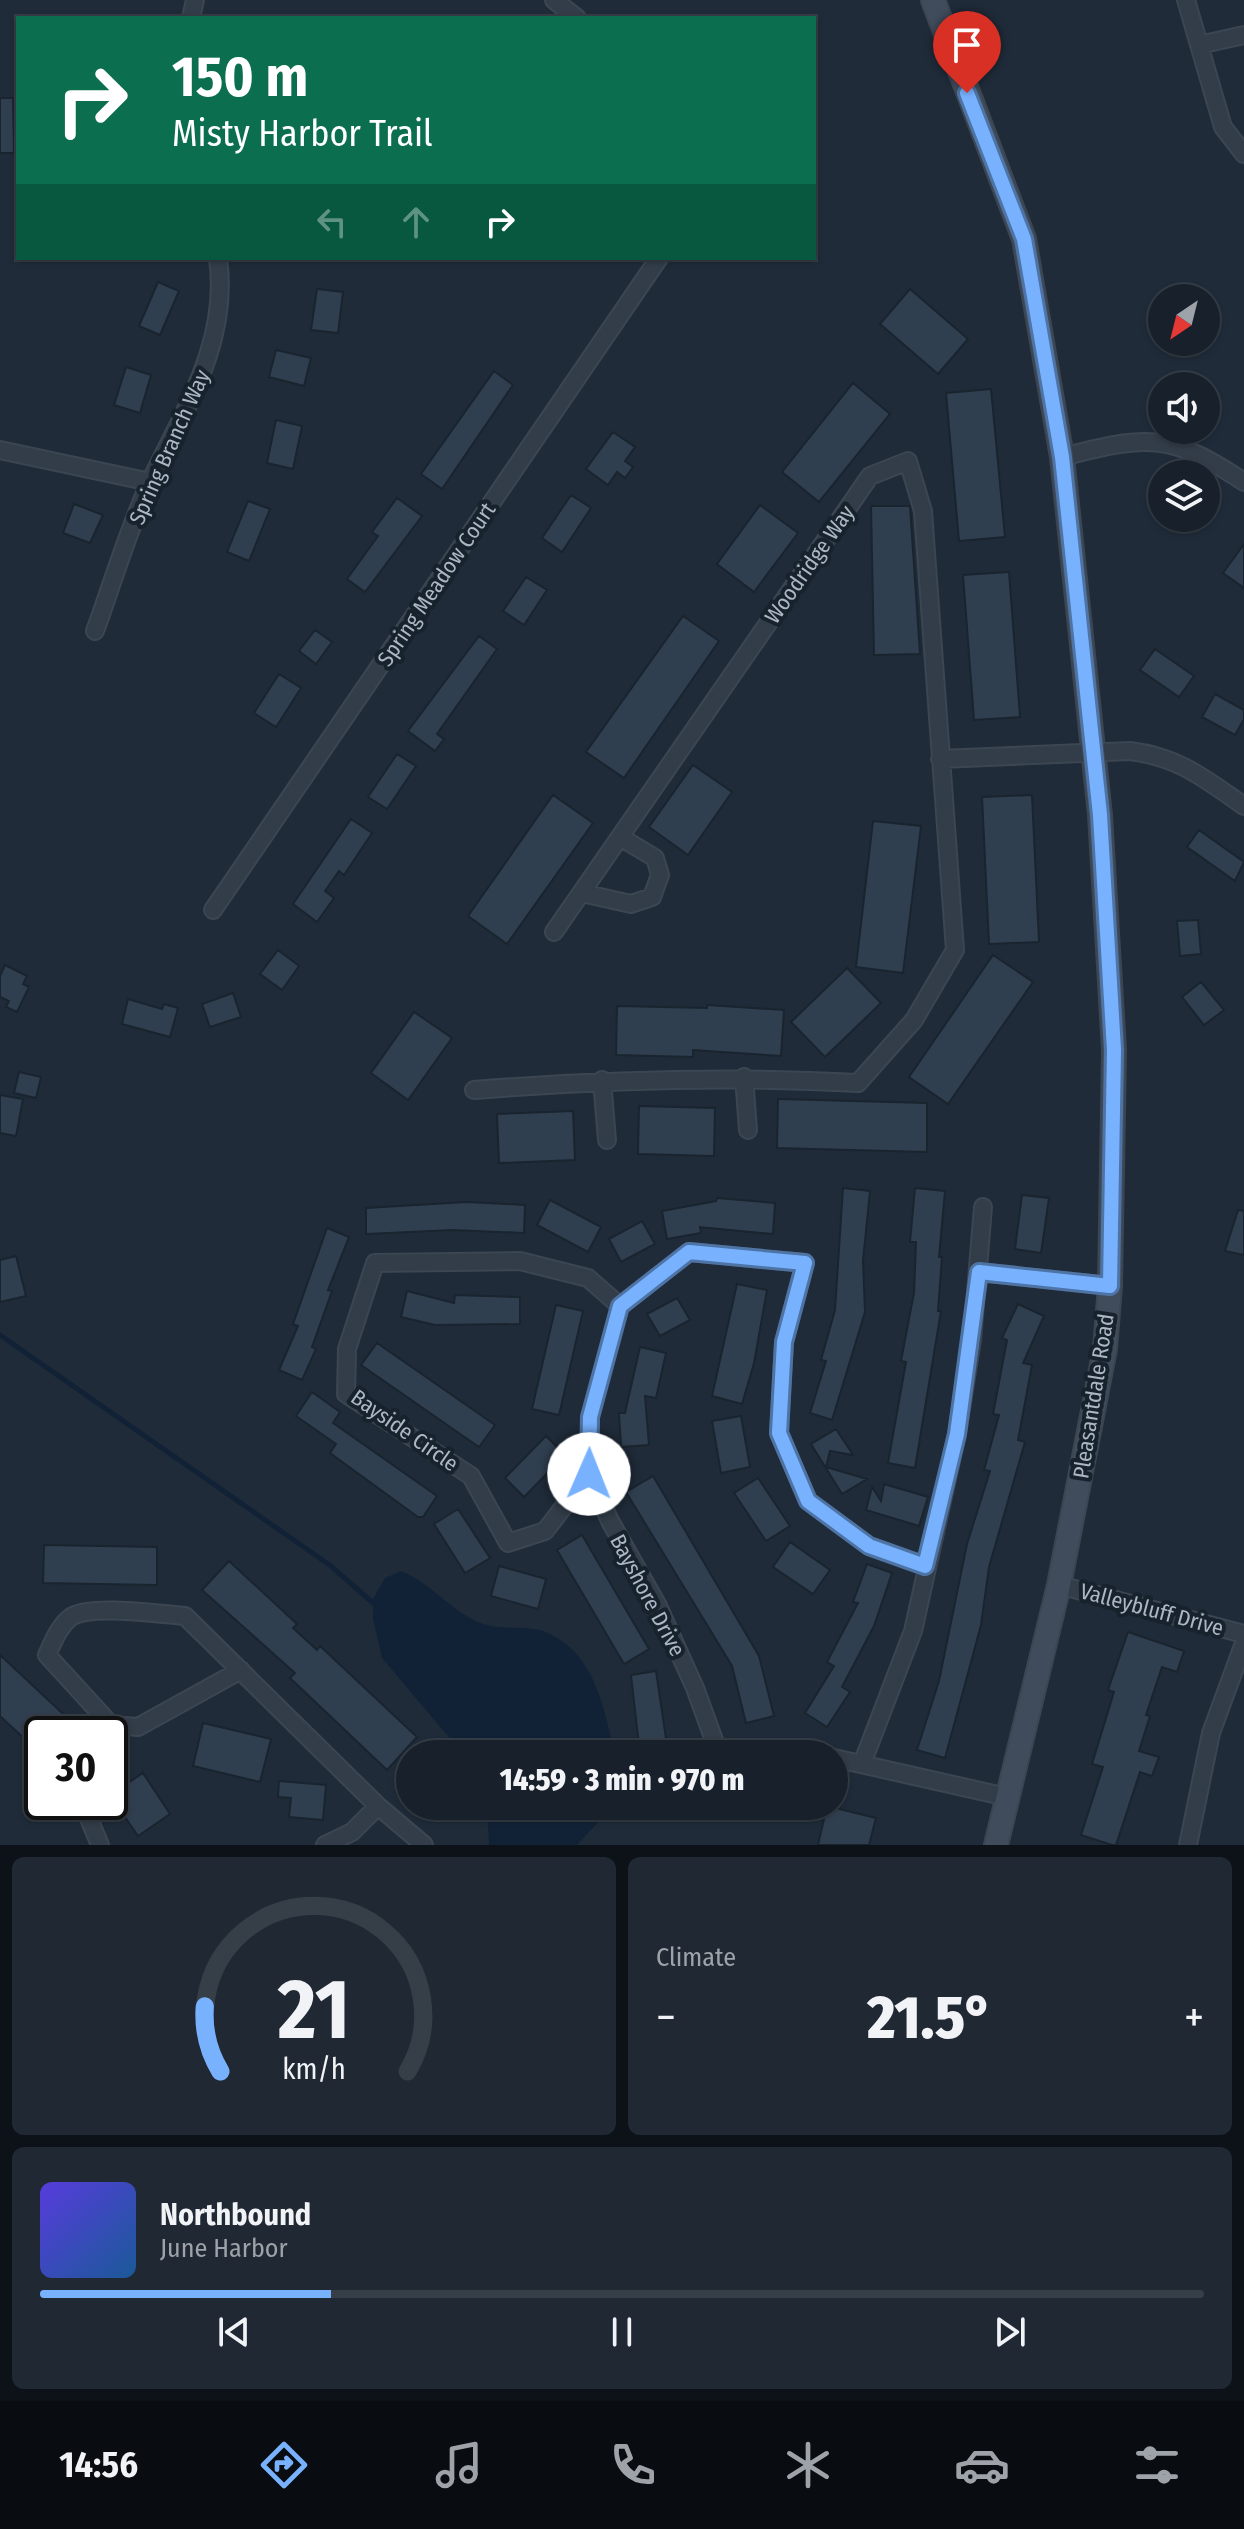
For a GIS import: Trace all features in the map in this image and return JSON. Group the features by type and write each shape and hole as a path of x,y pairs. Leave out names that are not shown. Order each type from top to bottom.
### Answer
{"main road":[{"name":"Pleasantdale Road","path":"933,0 1024,239 1062,457 1093,753 1114,1050 1110,1286 1105,1349 1059,1585 996,1845"}],"street":[{"path":"554,0 574,16"},
{"path":"1186,0 1223,127 1244,154"},
{"path":"1199,45 1244,35"},
{"name":"Spring Branch Way","path":"95,631 150,482 205,372 215,330 220,288 218,260"},
{"name":"Spring Meadow Court","path":"213,910 658,260"},
{"path":"1062,457 1119,442 1166,442 1201,454 1244,482"},
{"path":"0,450 150,482"},
{"name":"Woodridge Way","path":"474,1090 602,1080 666,1083 744,1077 858,1083 914,1020 955,950 923,511 908,461 870,476 554,932"},
{"path":"940,759 1130,751 1160,755 1188,767 1244,806"},
{"path":"582,893 631,904 652,897 660,875 655,858 620,837"},
{"path":"744,1077 748,1130"},
{"path":"602,1080 607,1140"},
{"path":"862,1764 913,1631 925,1566 957,1434 979,1272 983,1207"},
{"path":"620,1306 689,1252 805,1263 784,1342 779,1433 808,1501 869,1546 925,1566"},
{"name":"Bayside Circle","path":"589,1474 545,1531 508,1543 471,1476 346,1394 347,1349 375,1263 520,1261 588,1278 620,1306"},
{"path":"979,1272 1110,1286"},
{"name":"Bayshore Drive","path":"620,1306 590,1417 589,1474 610,1521 658,1606 695,1688 714,1740"},
{"name":"Valleybluff Drive","path":"1059,1585 1244,1634"},
{"path":"98,1716 47,1655 62,1626 73,1615 102,1612 185,1616 378,1806 424,1845"},
{"name":"Valleybluff Drive","path":"1188,1845 1211,1733 1244,1643"},
{"path":"128,1728 138,1727 241,1670"},
{"path":"848,1761 1007,1797"},
{"path":"325,1845 352,1832 378,1806"},
{"path":"90,1820 100,1845"}],"water":[{"path":"401,1571 423,1583 461,1613 483,1624 543,1631 566,1644 588,1670 596,1686 612,1740 451,1740 382,1658 373,1619 373,1599 385,1578"},
{"path":"488,1820 600,1820 577,1845 489,1845"}],"building":[{"path":"0,98 13,98 14,153 0,153"},
{"path":"158,282 179,291 160,335 139,326"},
{"path":"317,289 343,292 338,333 311,330"},
{"path":"910,289 968,339 938,374 880,324"},
{"path":"276,350 311,358 304,386 269,377"},
{"path":"126,367 151,375 140,413 114,405"},
{"path":"494,371 513,385 442,489 421,474"},
{"path":"853,383 890,414 819,502 782,472"},
{"path":"991,389 1005,537 959,541 946,393"},
{"path":"276,420 302,426 293,469 267,463"},
{"path":"613,432 635,447 625,461 633,467 625,478 617,472 608,485 586,469"},
{"path":"571,495 591,508 562,552 542,538"},
{"path":"397,498 422,516 365,592 347,579 378,536 372,532"},
{"path":"248,501 270,509 249,561 227,552"},
{"path":"74,504 103,515 90,543 63,533"},
{"path":"760,505 798,533 754,592 717,564"},
{"path":"871,506 910,506 920,654 874,655"},
{"path":"1244,544 1244,588 1223,573"},
{"path":"1009,572 1020,717 974,720 963,575"},
{"path":"526,577 547,590 524,625 503,611"},
{"path":"683,616 719,641 624,778 586,752"},
{"path":"315,630 332,642 316,664 299,651"},
{"path":"479,636 497,649 437,734 444,739 435,751 408,731"},
{"path":"1155,649 1194,676 1179,697 1140,670"},
{"path":"279,674 301,688 276,727 254,713"},
{"path":"1215,694 1244,710 1244,719 1235,735 1202,717"},
{"path":"397,754 416,766 387,809 368,797"},
{"path":"693,765 732,792 688,855 649,827"},
{"path":"553,795 593,823 507,944 468,916"},
{"path":"1032,795 1039,942 989,944 982,797"},
{"path":"351,819 372,833 344,875 339,871 325,891 334,898 317,922 293,904"},
{"path":"873,821 921,826 903,973 856,967"},
{"path":"1199,830 1244,862 1235,881 1187,847"},
{"path":"1198,920 1201,954 1180,956 1177,921"},
{"path":"278,950 299,966 282,990 260,974"},
{"path":"993,955 1033,982 948,1104 909,1077"},
{"path":"5,965 27,976 23,984 29,987 17,1012 6,1007 9,1001 0,997 0,976"},
{"path":"847,968 881,1003 825,1057 791,1022"},
{"path":"1201,982 1224,1010 1204,1025 1182,997"},
{"path":"233,993 241,1017 210,1027 202,1004"},
{"path":"128,999 162,1009 164,1004 178,1008 170,1037 122,1024"},
{"path":"707,1005 784,1010 781,1056 693,1050 693,1057 616,1055 617,1006 707,1008"},
{"path":"414,1012 452,1038 408,1100 371,1073"},
{"path":"19,1072 41,1077 36,1098 14,1093"},
{"path":"0,1095 23,1099 16,1136 0,1133"},
{"path":"778,1099 927,1103 927,1152 777,1148"},
{"path":"639,1106 715,1108 714,1156 638,1154"},
{"path":"573,1111 575,1160 499,1163 497,1114"},
{"path":"843,1188 870,1191 863,1261 865,1312 832,1420 810,1413 826,1361 821,1360 835,1310"},
{"path":"915,1188 945,1191 939,1257 942,1257 938,1311 941,1311 915,1468 888,1463 906,1362 901,1361 914,1293 916,1242 910,1242"},
{"path":"1022,1195 1049,1198 1041,1253 1015,1249"},
{"path":"717,1198 775,1203 773,1234 700,1227 701,1233 667,1239 662,1211 716,1201"},
{"path":"550,1200 601,1227 588,1252 537,1225"},
{"path":"467,1202 525,1205 524,1233 453,1230 366,1234 366,1208"},
{"path":"1238,1210 1244,1211 1244,1255 1225,1251"},
{"path":"642,1221 655,1244 621,1262 609,1239"},
{"path":"327,1228 349,1237 328,1290 332,1291 312,1347 316,1349 302,1380 279,1370 298,1326 293,1324"},
{"path":"16,1256 26,1296 0,1302 0,1260"},
{"path":"737,1284 767,1290 754,1363 742,1404 712,1396"},
{"path":"407,1291 454,1303 455,1295 520,1297 520,1324 435,1325 401,1317"},
{"path":"677,1298 690,1320 660,1336 647,1314"},
{"path":"1018,1304 1044,1316 1023,1363 1032,1365 1018,1440 1025,1442 989,1567 981,1625 945,1758 917,1750 939,1681 967,1544 990,1471 984,1470 999,1415 993,1414 1007,1340 1002,1338"},
{"path":"556,1305 583,1311 559,1415 532,1409"},
{"path":"377,1343 495,1425 479,1447 361,1365"},
{"path":"640,1347 666,1353 656,1398 645,1396 649,1445 621,1447 619,1413 625,1413"},
{"path":"312,1392 340,1412 333,1423 437,1496 423,1517 418,1517 330,1453 336,1444 296,1416"},
{"path":"741,1416 750,1467 721,1473 712,1421"},
{"path":"836,1429 853,1455 830,1451 826,1467 867,1479 842,1494 811,1444"},
{"path":"546,1436 565,1455 524,1497 505,1478"},
{"path":"653,1476 759,1656 774,1716 746,1723 732,1666 626,1492"},
{"path":"758,1478 790,1526 766,1541 734,1493"},
{"path":"884,1484 928,1497 919,1526 866,1510 872,1487 881,1501"},
{"path":"458,1509 490,1558 465,1573 434,1524"},
{"path":"582,1535 649,1649 624,1664 557,1550"},
{"path":"790,1542 830,1570 813,1594 773,1567"},
{"path":"44,1545 157,1547 157,1585 43,1583"},
{"path":"229,1561 297,1624 293,1628 317,1650 320,1646 417,1737 414,1740 396,1740 396,1760 387,1770 290,1678 295,1673 202,1590"},
{"path":"867,1564 892,1573 874,1626 842,1687 850,1692 827,1727 805,1713 834,1666 827,1662 858,1603 853,1602"},
{"path":"499,1566 546,1579 538,1609 491,1596"},
{"path":"1128,1632 1184,1651 1177,1672 1162,1667 1146,1715 1150,1716 1139,1751 1159,1757 1152,1776 1140,1772 1116,1845 1112,1845 1081,1835 1103,1767 1092,1764 1114,1692 1108,1690"},
{"path":"0,1655 65,1716 24,1716 24,1738 0,1716"},
{"path":"656,1671 666,1740 638,1740 631,1675"},
{"path":"203,1723 271,1739 260,1782 193,1766"},
{"path":"143,1773 170,1814 138,1836 127,1820 128,1783"},
{"path":"279,1781 326,1785 323,1820 289,1817 291,1798 278,1797"},
{"path":"848,1811 876,1818 869,1845 818,1845 824,1820 848,1820"}],"waterway":[{"path":"0,1335 331,1566 373,1603"}],"route":[{"path":"589,1474 590,1417 620,1306 689,1252 805,1263 784,1342 779,1433 808,1501 869,1546 925,1566 957,1434 979,1272 1110,1286 1114,1050 1100,815 1062,457 1024,239 967,93"}]}
